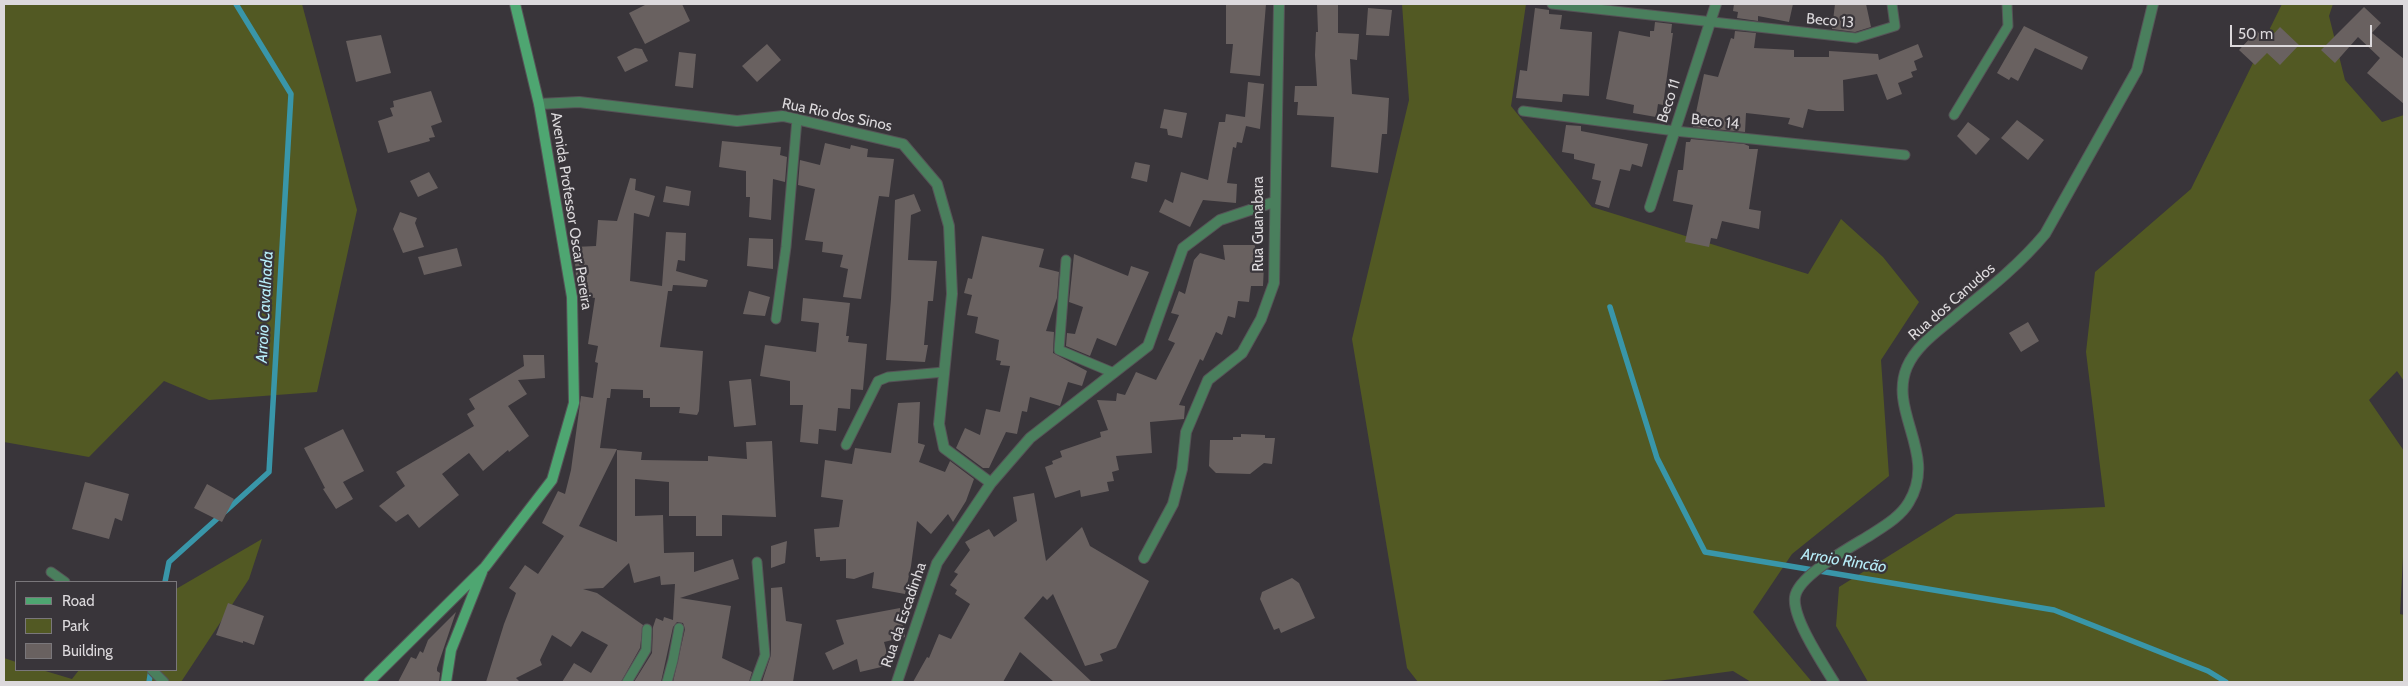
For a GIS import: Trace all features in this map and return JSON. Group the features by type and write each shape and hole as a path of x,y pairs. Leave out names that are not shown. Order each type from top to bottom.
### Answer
{"main road":[{"name":"Avenida Professor Oscar Pereira","path":"369,682 485,566 552,480 574,403 572,297 539,104 515,4"},
{"path":"446,682 451,650 485,566"}],"street":[{"name":"Rua Guanabara","path":"1144,558 1173,504 1182,470 1186,432 1208,380 1242,353 1261,319 1274,283 1279,4"},
{"name":"Beco 11","path":"1650,206 1716,4"},
{"name":"Rua dos Canudos","path":"1834,682 1799,620 1795,597 1804,579 1896,518 1909,502 1918,480 1918,450 1904,406 1907,368 1920,347 2026,258 2045,234 2136,70 2153,4"},
{"name":"Rua Rio dos Sinos","path":"539,104 579,102 737,120 783,116 903,144 937,184 949,226 952,294 939,424 944,448 992,482"},
{"name":"Rua da Escadinha","path":"898,682 937,563 992,482 1030,438 1148,346 1183,248 1220,220 1274,202"}],"lane":[{"name":"Beco 13","path":"1552,4 1856,38 1896,26 1892,4"},
{"path":"1954,115 2008,26 2007,4"},
{"name":"Beco 14","path":"1523,111 1675,131 1905,155"},
{"path":"776,319 786,247 797,119"},
{"path":"1066,260 1059,350 1114,373"},
{"path":"846,445 878,381 888,377 944,372"},
{"path":"755,682 765,655 757,562"},
{"path":"51,572 64,581"},
{"path":"666,682 673,660 679,628"},
{"path":"627,682 646,650 646,629"},
{"path":"153,671 164,682"}],"green space":[{"path":"4,4 302,4 357,210 317,392 209,400 164,381 89,457 4,442"},
{"path":"1402,4 1526,4 1511,106 1592,207 1808,274 1841,219 1883,257 1919,302 1881,360 1889,476 1792,554 1753,612 1812,682 1751,682 1733,671 1650,682 1418,682 1407,668 1352,339 1409,100"},
{"path":"2282,4 2333,4 2329,16 2345,80 2382,122 2404,115 2404,381 2397,371 2369,400 2404,451 2404,538 2400,614 2404,615 2404,682 1868,682 1836,626 1839,587 1956,514 2105,507 2086,352 2095,272 2191,189"},
{"path":"262,539 249,579 181,682 4,682 4,658 15,662 15,671 45,671 72,679 78,671 178,671 178,588"}],"building":[{"path":"647,4 682,4 690,21 645,44 629,13"},
{"path":"1226,4 1266,4 1260,76 1230,73 1233,44 1226,44"},
{"path":"1317,4 1338,4 1338,33 1359,34 1357,60 1350,59 1352,94 1389,98 1387,134 1382,134 1378,173 1331,167 1334,117 1297,115 1298,102 1294,102 1295,86 1317,86 1315,55 1316,32 1318,32"},
{"path":"1734,4 1793,4 1789,22 1758,16 1758,21 1737,18 1738,12 1733,11"},
{"path":"1835,4 1866,4 1871,27 1855,32 1832,29"},
{"path":"2364,7 2381,23 2372,33 2404,59 2404,104 2367,73 2380,58 2358,37 2335,63 2321,50"},
{"path":"1368,8 1392,10 1389,36 1366,35"},
{"path":"1535,8 1549,10 1549,14 1562,15 1560,29 1592,32 1589,96 1563,94 1562,102 1516,98 1520,70 1527,71"},
{"path":"1655,22 1672,24 1671,33 1673,33 1663,105 1658,104 1656,117 1633,113 1634,105 1606,99 1619,31 1650,37 1650,31 1654,31"},
{"path":"2024,26 2088,57 2082,70 2035,48 2018,81 2011,77 2009,80 1997,73"},
{"path":"2280,27 2299,45 2280,65 2267,53 2255,65 2239,50 2257,31 2267,41"},
{"path":"1735,31 1756,33 1754,48 1794,50 1794,57 1829,57 1829,51 1878,54 1879,60 1918,44 1923,57 1914,61 1917,70 1911,72 1913,77 1898,83 1902,94 1887,100 1877,74 1843,80 1844,111 1808,109 1803,128 1788,124 1790,118 1746,113 1745,132 1693,127 1704,74 1718,77 1731,38 1734,39"},
{"path":"381,35 391,73 356,82 346,41"},
{"path":"767,44 781,60 757,82 742,66"},
{"path":"635,48 642,49 648,61 625,72 617,57"},
{"path":"679,52 696,54 693,88 675,86"},
{"path":"1248,82 1264,84 1260,129 1246,126 1242,143 1237,142 1236,148 1233,147 1227,183 1237,184 1236,203 1203,200 1190,227 1159,212 1165,199 1173,203 1181,172 1208,180 1219,122 1225,122 1226,114 1245,117"},
{"path":"431,91 442,122 431,126 435,137 429,138 430,141 388,153 378,121 393,116 390,108 394,107 393,101"},
{"path":"1164,109 1187,113 1182,138 1168,135 1167,129 1160,128"},
{"path":"2017,120 2044,140 2028,160 2001,138"},
{"path":"1968,122 1990,139 1976,155 1957,136"},
{"path":"1566,125 1581,126 1581,131 1648,144 1642,167 1632,164 1630,171 1620,169 1609,208 1595,204 1601,181 1592,179 1595,164 1574,159 1574,154 1562,152"},
{"path":"1691,139 1744,144 1749,146 1749,149 1758,149 1749,209 1761,211 1759,229 1722,221 1717,239 1711,238 1709,247 1685,242 1693,205 1673,201 1678,170 1683,170 1686,142 1690,142"},
{"path":"722,141 781,147 780,155 787,157 785,182 773,179 771,220 749,217 750,197 746,197 746,171 719,167"},
{"path":"825,143 850,149 851,145 868,149 867,157 894,159 889,197 879,196 861,299 843,297 848,269 840,267 843,255 822,252 823,242 805,240 815,189 798,185 800,160 820,165"},
{"path":"1135,162 1150,165 1147,182 1131,178"},
{"path":"429,172 438,188 418,197 410,181"},
{"path":"630,178 636,179 635,190 655,196 649,217 634,213 630,281 662,286 666,232 686,233 685,261 678,260 676,271 708,280 706,287 673,285 672,291 668,291 660,347 703,351 699,411 697,415 679,413 680,407 650,407 650,398 643,398 643,390 611,389 610,398 607,398 600,448 617,449 579,526 617,542 617,450 642,452 641,460 708,461 708,456 747,459 746,442 772,441 776,517 722,515 722,536 696,536 696,516 669,516 669,482 635,479 635,516 663,515 664,553 694,552 694,572 733,559 739,579 680,598 731,606 722,658 752,672 749,682 673,682 685,629 683,623 677,622 673,627 661,682 634,682 652,653 653,627 656,618 663,621 664,617 673,620 675,584 661,585 660,576 634,583 629,563 603,588 583,589 597,593 643,625 640,648 621,682 562,682 574,663 591,673 608,645 582,631 571,647 552,635 540,660 542,665 516,678 520,682 486,682 516,593 509,588 525,565 538,574 564,536 542,523 558,491 565,494 571,470 581,396 593,398 598,363 595,362 598,346 588,344 595,298 584,296 587,277 576,277 574,247 596,246 598,220 617,221"},
{"path":"666,186 691,191 689,206 663,202"},
{"path":"914,194 921,211 911,215 908,260 937,261 933,301 928,301 924,345 928,345 925,362 886,360 891,299 895,200"},
{"path":"400,212 417,218 415,223 424,247 403,253 393,229"},
{"path":"982,236 1044,249 1039,267 1059,272 1057,298 1046,331 1054,332 1053,353 1087,371 1082,386 1068,382 1060,406 1030,397 1027,412 1022,411 1017,434 1006,432 989,468 983,468 956,448 965,428 980,435 986,409 1000,412 1010,366 1000,365 1001,361 996,360 999,340 975,333 978,317 967,315 972,295 964,293 968,278 972,279"},
{"path":"749,238 773,239 773,269 747,266"},
{"path":"1223,245 1255,245 1255,265 1264,265 1263,286 1251,286 1249,302 1238,301 1235,318 1228,316 1222,335 1216,332 1203,361 1200,359 1179,405 1185,406 1184,419 1150,422 1152,453 1116,456 1119,470 1112,472 1114,481 1107,482 1109,491 1081,497 1080,490 1055,498 1045,467 1053,464 1052,461 1062,457 1060,451 1101,437 1100,432 1108,430 1097,400 1116,401 1117,393 1125,395 1136,372 1156,380 1175,343 1168,340 1179,315 1171,313 1179,291 1185,294 1194,260 1200,253 1225,260"},
{"path":"457,248 462,266 424,275 418,257"},
{"path":"1074,254 1128,276 1131,266 1149,272 1116,346 1097,338 1090,356 1066,346 1067,333 1075,334 1083,307 1069,302"},
{"path":"749,291 770,297 765,316 743,314"},
{"path":"803,298 850,303 846,336 849,336 848,342 867,344 863,390 851,389 850,409 838,408 836,431 819,429 818,444 800,442 803,405 790,405 790,381 760,376 765,345 816,352 819,323 801,321"},
{"path":"2028,322 2039,341 2021,352 2009,333"},
{"path":"523,355 544,355 545,378 518,380 527,394 508,406 529,436 509,452 508,450 483,471 469,453 442,474 459,495 419,528 408,514 396,522 379,506 405,486 396,472 474,426 467,414 475,409 469,399 524,366"},
{"path":"751,379 756,425 734,427 729,381"},
{"path":"920,402 918,443 925,445 919,462 945,472 950,461 974,479 966,501 953,522 948,514 931,534 917,521 905,594 872,588 874,572 854,579 846,578 846,559 820,561 820,557 816,557 814,529 839,527 843,500 821,497 825,460 852,464 855,448 891,453 898,403"},
{"path":"343,429 364,471 343,482 353,499 336,509 323,489 325,488 304,448"},
{"path":"1241,434 1265,435 1265,438 1275,438 1272,464 1264,463 1250,474 1216,473 1209,466 1210,440 1233,440 1233,437 1241,437"},
{"path":"85,482 129,494 122,521 115,518 109,539 72,529"},
{"path":"207,484 234,499 222,522 194,508"},
{"path":"1034,493 1046,561 1082,527 1090,546 1149,581 1116,648 1100,654 1103,661 1085,666 1053,594 1047,600 1043,596 1024,618 1092,682 1054,682 1020,652 1003,682 913,682 927,657 929,658 939,634 951,639 970,604 955,594 957,590 950,585 958,574 954,572 970,550 965,542 989,529 994,537 1017,521 1013,497"},
{"path":"787,541 785,563 771,568 771,546"},
{"path":"1292,578 1299,583 1315,618 1281,633 1279,628 1274,630 1260,599 1262,592"},
{"path":"782,587 786,621 802,624 793,682 762,682 771,655 771,588"},
{"path":"228,603 264,616 254,645 216,635"},
{"path":"900,608 905,637 884,642 890,665 860,672 857,659 833,670 825,653 844,644 836,620"},
{"path":"456,612 437,668 437,671 440,673 439,682 398,682 411,657 416,659 420,651 423,653 428,640"}],"waterway":[{"name":"Arroio Cavalhada","path":"165,581 169,562 269,472 291,94 236,4"},
{"name":"Arroio Rincão","path":"1610,307 1657,458 1705,552 2054,610 2208,671 2226,682"},
{"name":"Arroio Cavalhada","path":"149,682 151,671"}]}
